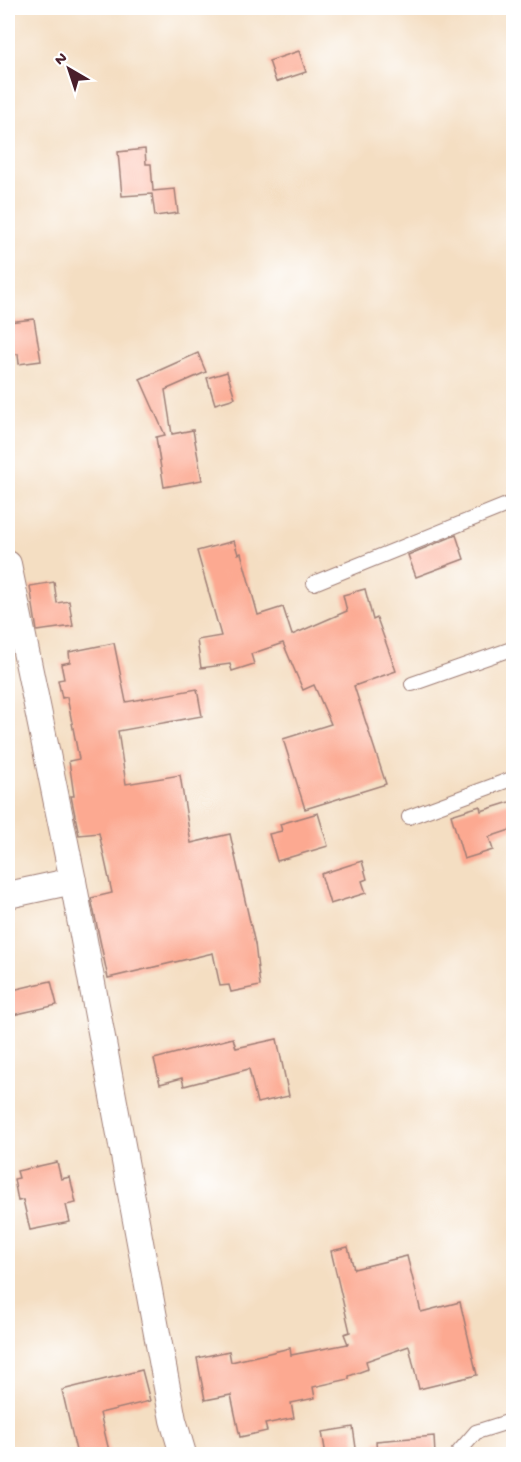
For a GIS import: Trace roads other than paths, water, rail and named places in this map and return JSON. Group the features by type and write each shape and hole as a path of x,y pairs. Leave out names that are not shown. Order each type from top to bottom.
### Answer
{"street":[{"path":"8,564 73,881 171,1409 183,1455"},
{"path":"8,895 73,881"}],"lane":[{"path":"314,583 513,502"},
{"path":"412,684 513,648"},
{"path":"409,816 513,778"},
{"path":"457,1455 476,1432 513,1420"}]}
